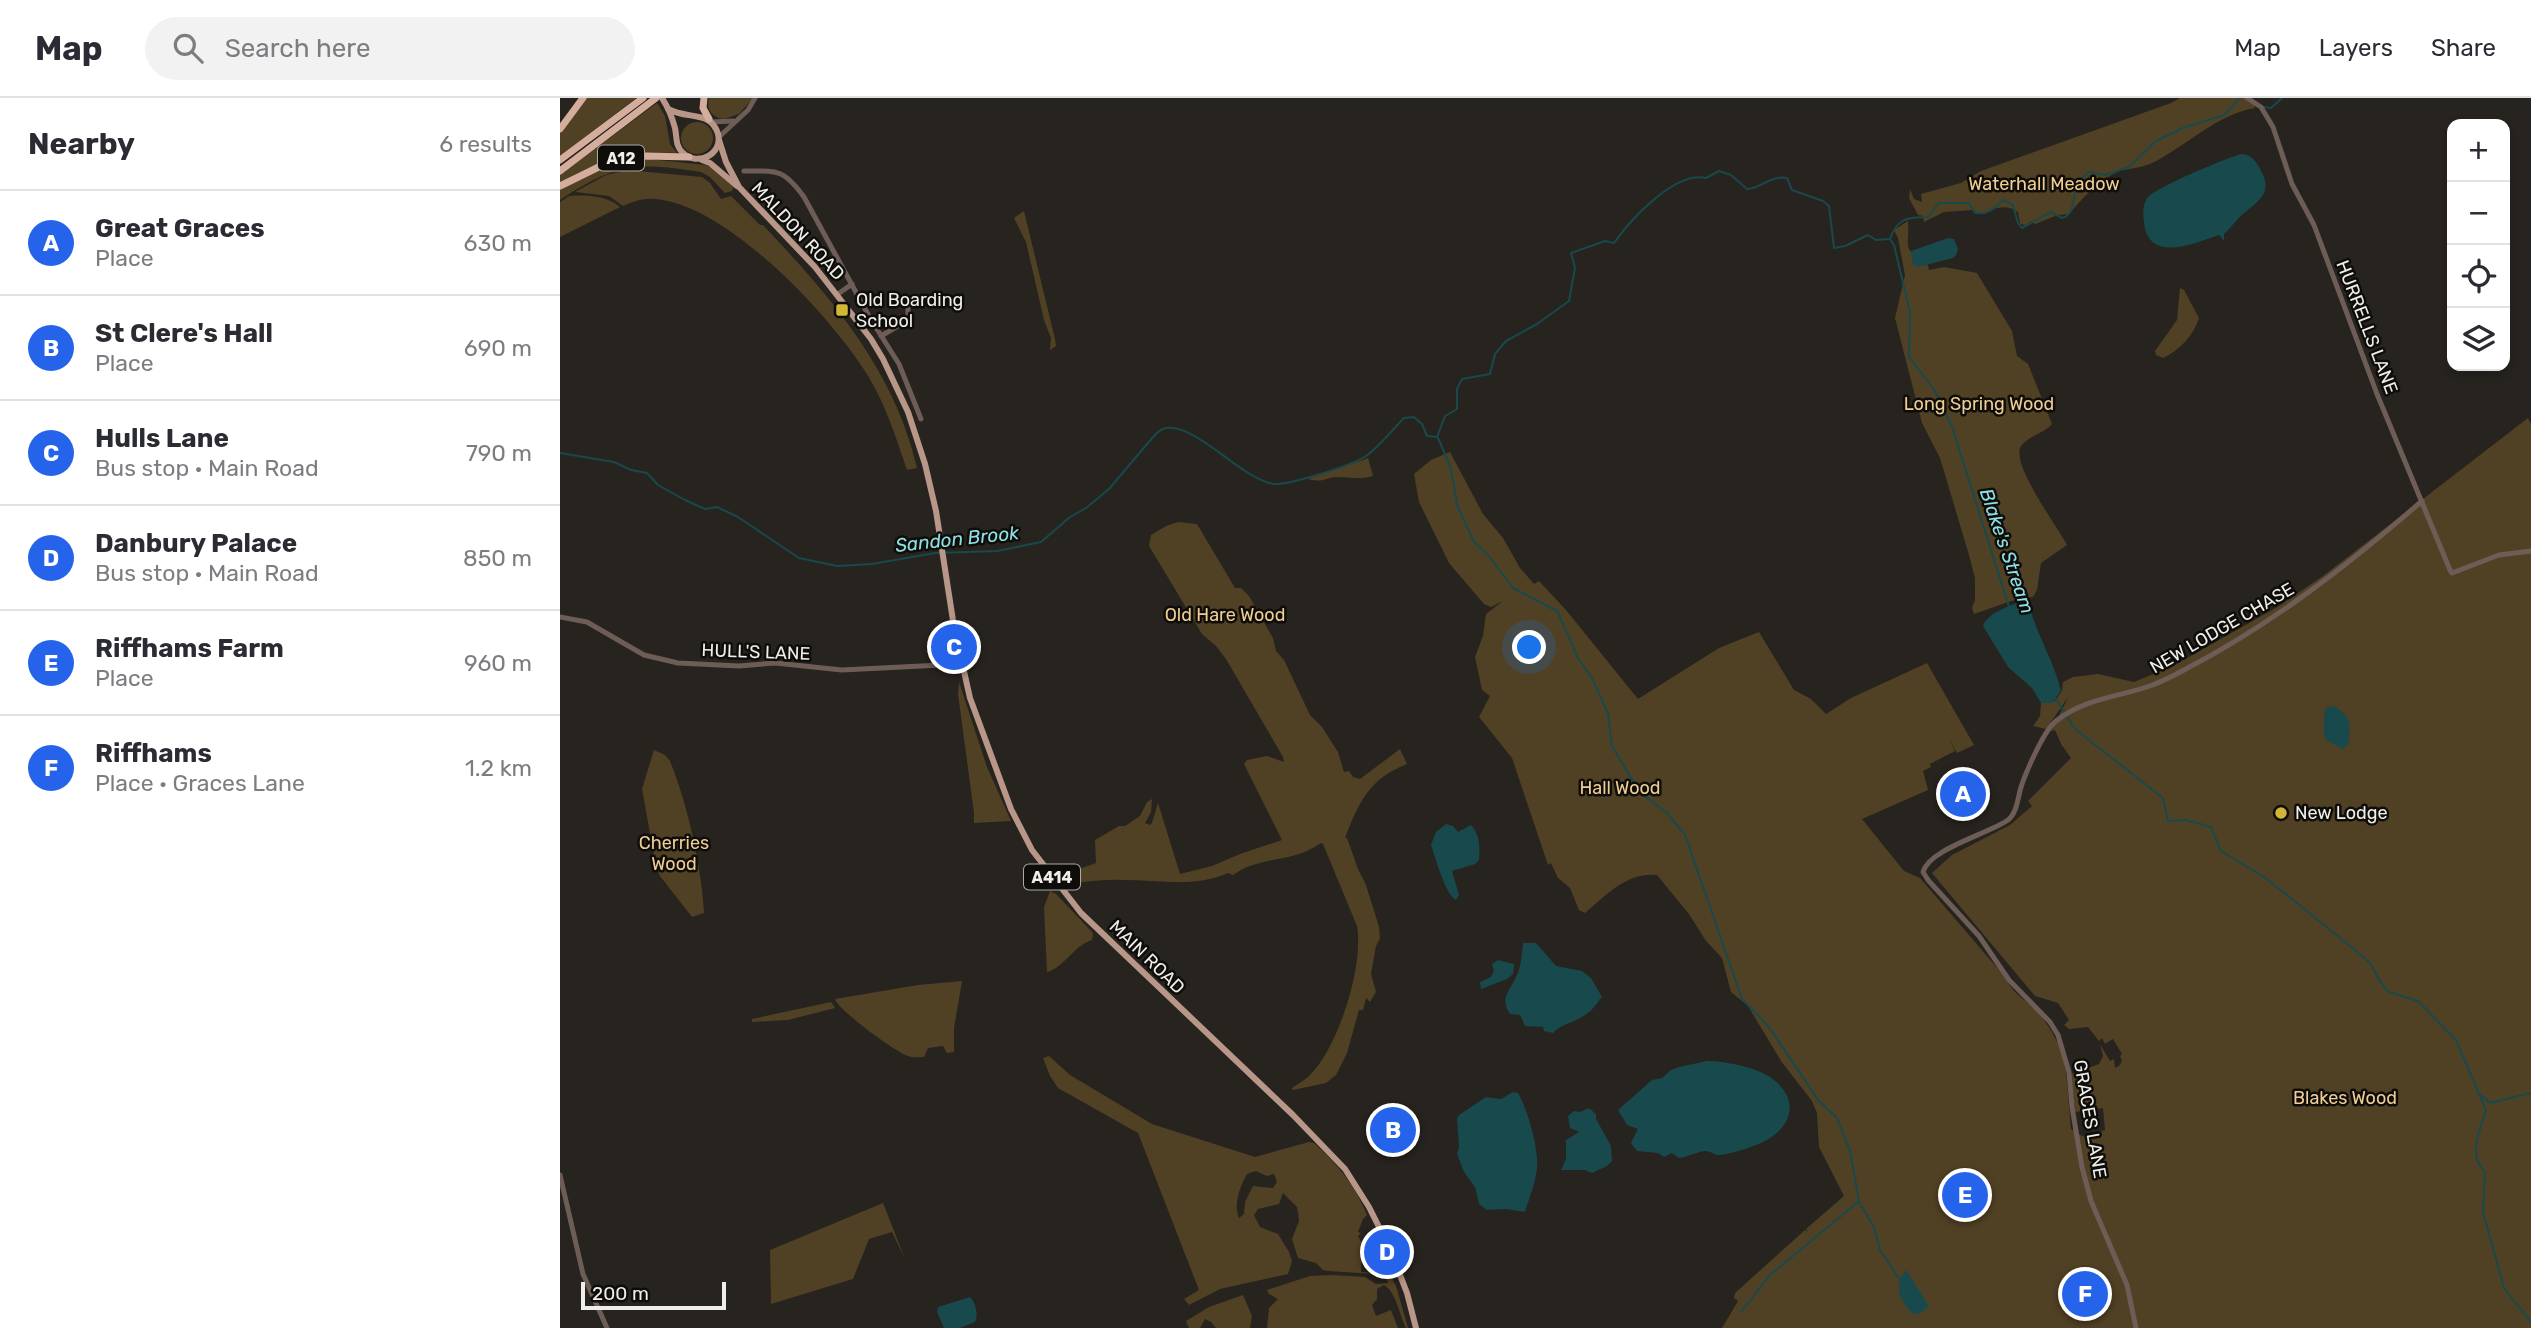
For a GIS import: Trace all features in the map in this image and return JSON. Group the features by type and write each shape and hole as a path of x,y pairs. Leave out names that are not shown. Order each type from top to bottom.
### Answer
{"highway":[{"path":"560,129 583,98"},
{"name":"A12","path":"560,160 643,98"},
{"name":"A12","path":"560,171 656,98"},
{"path":"704,98 704,108 710,121"},
{"name":"A12","path":"560,186 615,159 646,156 689,157"}],"main road":[{"path":"662,98 668,108 680,149 689,157 700,159 712,153 719,138 710,121 678,114 668,108"},
{"path":"677,134 682,123 694,117"},
{"name":"MALDON ROAD","path":"719,138 726,162 739,187"},
{"name":"MALDON ROAD","path":"700,159 710,163 739,187 815,267 838,294 883,359 908,412 925,464 944,559"},
{"name":"MAIN ROAD","path":"944,559 961,664 970,698 993,766 1032,850 1081,913 1345,1169 1369,1207 1390,1249 1407,1293 1416,1328"}],"street":[{"path":"719,138 748,110 755,98"},
{"name":"HURRELLS LANE","path":"2247,98 2261,107 2273,127 2292,184 2314,225 2377,394 2443,558 2452,573 2498,555 2531,551"},
{"path":"710,121 735,120"},
{"name":"MALDON ROAD","path":"744,171 777,171 795,185 820,224 907,380 921,419"},
{"name":"MALDON ROAD","path":"838,294 852,284"},
{"path":"881,336 908,320 908,308"},
{"name":"NEW LODGE CHASE","path":"1923,872 1924,867 1948,850 1990,831 2012,817 2027,770 2047,731 2056,721 2098,699 2161,681 2221,649 2309,594 2422,501"},
{"name":"HULL'S LANE","path":"560,617 587,622 644,655 678,663 739,666 775,663 842,670 961,664"},
{"name":"GRACES LANE","path":"1923,872 1927,880 1979,936 2009,980 2050,1022 2058,1035 2069,1072 2084,1176 2097,1217 2127,1286 2136,1328"},
{"path":"560,1175 583,1274 607,1328"}],"green space":[{"path":"587,98 636,98 560,156 560,134"},
{"path":"709,98 753,98 739,114 724,119 711,112 708,106"},
{"name":"Waterhall Meadow","path":"2180,98 2247,98 2254,102 2255,108 2227,117 2150,164 2113,174 2084,197 2069,214 2058,215 2035,224 2031,221 2026,225 2020,224 2018,212 2003,207 1979,214 1973,210 1944,212 1924,222 1923,216 1918,215 1909,198 1910,189 1914,199 1922,202 1921,194 1961,183 1981,171"},
{"path":"657,103 665,116 670,144 677,153 644,153 616,158 589,167 560,183 560,175"},
{"path":"697,122 708,127 713,138 708,149 697,154 686,149 681,138 686,127"},
{"path":"649,159 706,165 733,187 732,191 725,193 710,177 701,172 642,167 612,172 560,200 560,190 582,178 603,169"},
{"path":"627,170 702,177 710,183 721,199 731,196 763,225 813,279 857,336 893,398 907,432 917,468 907,470 880,398 868,376 830,324 774,267 744,241 713,220 682,205 650,199 623,206 609,196 575,192 606,175"},
{"path":"569,196 602,198 620,207 560,237 560,202"},
{"path":"1024,211 1055,339 1056,346 1050,350 1051,338 1044,320 1026,242 1014,218"},
{"name":"Long Spring Wood","path":"1908,221 1908,247 1928,265 1929,270 1944,267 1977,273 2012,331 2017,356 2028,364 2052,424 2024,443 2019,455 2036,496 2067,545 2041,563 2037,590 2033,597 2011,601 1974,614 1972,608 1975,600 1975,578 1969,555 1940,458 1922,423 1895,318 1905,275 1894,230"},
{"path":"2180,288 2184,290 2199,318 2185,342 2163,358 2156,355 2155,351 2177,320"},
{"path":"2528,418 2531,424 2531,1328 1722,1328 1738,1301 1734,1298 1735,1293 1805,1230 1808,1232 1806,1229 1844,1196 1819,1147 1817,1113 1812,1101 1781,1061 1748,1006 1731,992 1722,958 1706,941 1689,914 1657,875 1636,877 1627,881 1609,892 1585,913 1579,910 1570,888 1558,878 1551,863 1548,865 1512,758 1479,717 1490,696 1482,690 1475,657 1483,636 1486,614 1503,601 1491,607 1484,604 1449,563 1419,502 1414,474 1431,460 1450,452 1483,514 1503,538 1520,568 1534,584 1539,581 1566,610 1638,699 1719,648 1759,632 1794,690 1811,699 1826,714 1851,698 1927,663 1974,745 1957,753 1949,739 1955,751 1930,764 1931,767 1923,771 1928,790 1862,819 1904,871 1920,878 2014,991 2040,1014 2061,1049 2066,1071 2071,1129 2082,1136 2105,1130 2103,1108 2075,1112 2071,1074 2099,1064 2103,1056 2100,1044 2110,1061 2114,1059 2115,1068 2122,1061 2122,1054 2113,1039 2105,1044 2102,1038 2099,1041 2088,1027 2069,1029 2064,1025 2069,1020 2058,1003 2035,996 1932,873 1952,855 2010,825 2032,806 2028,801 2071,758 2055,730 2051,731 2069,696 2046,729 2033,726 2040,716 2041,703 2055,701 2062,691 2063,682 2073,677 2098,674 2134,682 2173,666 2279,606 2323,576"},
{"path":"1368,458 1373,476 1308,479"},
{"name":"Old Hare Wood","path":"1178,522 1197,524 1235,588 1241,588 1249,596 1273,638 1276,651 1284,660 1310,715 1322,727 1338,752 1344,772 1349,771 1353,777 1360,779 1400,749 1407,764 1383,777 1367,793 1345,838 1366,885 1379,927 1380,938 1371,974 1376,992 1370,1002 1366,998 1363,1010 1359,1010 1347,1053 1336,1075 1326,1083 1293,1090 1292,1088 1310,1075 1331,1045 1347,1004 1357,962 1357,926 1323,844 1299,854 1254,865 1233,875 1228,873 1190,882 1108,880 1063,885 1057,877 1096,863 1095,840 1140,816 1147,802 1152,799 1151,812 1145,823 1152,823 1158,803 1180,874 1212,866 1282,840 1244,764 1247,760 1267,756 1284,762 1283,757 1226,659 1202,634 1149,546 1151,535"},
{"path":"959,682 987,767 1011,821 974,823 958,694"},
{"name":"Cherries Wood","path":"654,750 665,755 670,761 693,836 704,913 692,917 660,876 656,866 642,789"},
{"path":"1050,891 1093,933 1092,940 1047,972 1044,907"},
{"path":"962,981 954,1028 954,1052 947,1053 943,1046 928,1048 924,1057 910,1057 891,1047 856,1020 835,999 918,985"},
{"path":"831,1002 835,1008 788,1020 752,1022 752,1019"},
{"path":"1049,1056 1070,1075 1152,1124 1255,1157 1309,1142 1314,1143 1345,1176 1367,1215 1358,1232 1361,1233 1358,1236 1362,1243 1361,1272 1376,1273 1388,1269 1385,1256 1391,1268 1376,1274 1328,1271 1316,1263 1298,1258 1292,1239 1299,1221 1297,1207 1283,1193 1279,1204 1258,1209 1254,1215 1260,1227 1278,1234 1289,1252 1292,1261 1288,1274 1220,1289 1189,1305 1184,1299 1199,1290 1138,1133 1058,1088 1043,1058","holes":["1256,1171 1267,1176 1274,1174 1277,1182 1273,1188 1253,1186 1245,1202 1244,1214 1239,1218 1237,1202 1247,1174"]},
{"path":"883,1203 905,1259 892,1232 869,1239 853,1279 771,1304 770,1250"},
{"path":"1390,1275 1396,1286 1408,1328 1392,1293 1384,1285 1377,1289 1377,1299 1372,1305 1376,1316 1391,1310 1398,1328 1267,1328 1269,1308 1278,1299 1267,1290 1310,1276 1365,1277 1376,1284 1388,1283 1386,1276"},
{"path":"1243,1295 1252,1316 1250,1328 1216,1328 1205,1319 1200,1328 1189,1328 1186,1321 1209,1307"}],"water":[{"path":"2241,154 2251,157 2258,165 2266,188 2261,198 2224,234 2224,241 2219,235 2186,246 2164,247 2154,243 2148,236 2144,223 2144,206 2148,197 2178,180"},
{"path":"1948,238 1954,239 1958,249 1953,258 1918,267 1913,265 1911,251"},
{"path":"2022,601 2029,604 2058,680 2061,691 2052,703 2041,703 2032,688 2008,667 1983,626 1994,613"},
{"path":"2334,706 2349,722 2348,745 2343,749 2327,741 2324,734 2324,712 2328,707"},
{"path":"1446,824 1453,826 1458,832 1471,825 1479,841 1479,860 1475,864 1452,871 1459,895 1456,900 1445,884 1431,845 1436,832"},
{"path":"1523,943 1536,943 1556,966 1582,971 1591,978 1602,997 1588,1013 1553,1033 1544,1031 1543,1027 1525,1026 1520,1015 1510,1014 1505,1003 1519,969"},
{"path":"1498,960 1514,964 1513,974 1481,989 1480,982 1491,977 1494,970 1492,964"},
{"path":"1707,1061 1730,1063 1770,1077 1786,1093 1789,1102 1790,1110 1783,1127 1761,1143 1725,1154 1705,1151 1679,1158 1672,1153 1664,1157 1658,1153 1637,1151 1631,1143 1638,1129 1627,1125 1618,1110 1652,1080 1662,1078 1679,1067"},
{"path":"1513,1092 1518,1093 1522,1100 1532,1130 1537,1161 1535,1180 1525,1212 1487,1210 1479,1204 1475,1187 1464,1172 1457,1154 1457,1119 1486,1097 1501,1099"},
{"path":"1589,1108 1596,1114 1596,1119 1611,1146 1612,1161 1592,1173 1585,1170 1561,1170 1566,1159 1566,1140 1579,1132 1570,1128 1568,1116 1574,1111 1580,1112"},
{"path":"1906,1270 1929,1306 1914,1315 1899,1293 1900,1281"},
{"path":"970,1297 976,1309 975,1322 960,1328 944,1328 937,1312 938,1307"}],"waterway":[{"name":"Sandon Brook","path":"560,453 614,462 631,470 647,473 658,485 685,500 705,509 717,507 738,517 799,558 837,566 872,564 935,553 997,551 1041,542 1109,489 1153,437 1166,428 1179,429 1192,435 1248,473 1274,484 1307,478 1359,460 1376,448 1404,418 1414,417 1422,424 1427,436 1437,437 1445,416 1457,409 1457,389 1462,379 1490,374 1495,354 1506,341 1537,324 1569,301 1575,268 1571,253 1605,241 1614,243 1642,210 1681,182 1706,178 1719,171 1731,175 1747,189 1776,178 1787,178 1792,190 1823,201 1829,206 1834,248 1868,235 1876,240 1890,239 1896,227 1904,220 1928,217 1939,203 1969,203 1975,213 1984,213 2003,200 2013,205 2022,228 2051,212 2062,218 2068,215 2078,185 2089,172 2106,175 2130,166 2156,141 2183,128 2224,115 2240,98"},
{"name":"Sandon Brook","path":"2263,107 2271,108 2282,98"},
{"name":"Blake's Stream","path":"1890,239 1894,245 1910,312 1909,357 1935,391 1952,427 2009,607"},
{"path":"1438,438 1451,468 1457,505 1474,542 1488,555 1513,588 1557,611 1608,714 1612,746 1633,781 1647,798 1667,813 1685,835 1742,999 1769,1027 1818,1100 1837,1118 1850,1151 1859,1201 1769,1276 1741,1312"},
{"name":"Blake's Stream","path":"2056,699 2064,712"},
{"name":"Blake's Stream","path":"2067,717 2075,729 2163,798 2168,821 2186,820 2211,827 2221,851 2267,879 2370,963 2389,992 2418,1001 2456,1040 2486,1110 2476,1142 2477,1158 2485,1172 2483,1212 2504,1288 2531,1322"},
{"name":"Blake's Stream","path":"2478,1093 2490,1103 2531,1093"},
{"path":"1859,1202 1874,1227 1880,1250 1900,1280"}],"place":[{"name":"Old Boarding School","path":"842,310"},
{"name":"Hulls Lane","path":"954,647"},
{"name":"Great Graces","path":"1963,794"},
{"name":"New Lodge","path":"2281,813"},
{"name":"St Clere's Hall","path":"1393,1130"},
{"name":"Riffhams Farm","path":"1965,1195"},
{"name":"Danbury Palace","path":"1387,1252"},
{"name":"Riffhams","path":"2085,1294"}],"park label":[{"name":"Hall Wood","path":"1620,788"},
{"name":"Blakes Wood","path":"2345,1098"}]}
